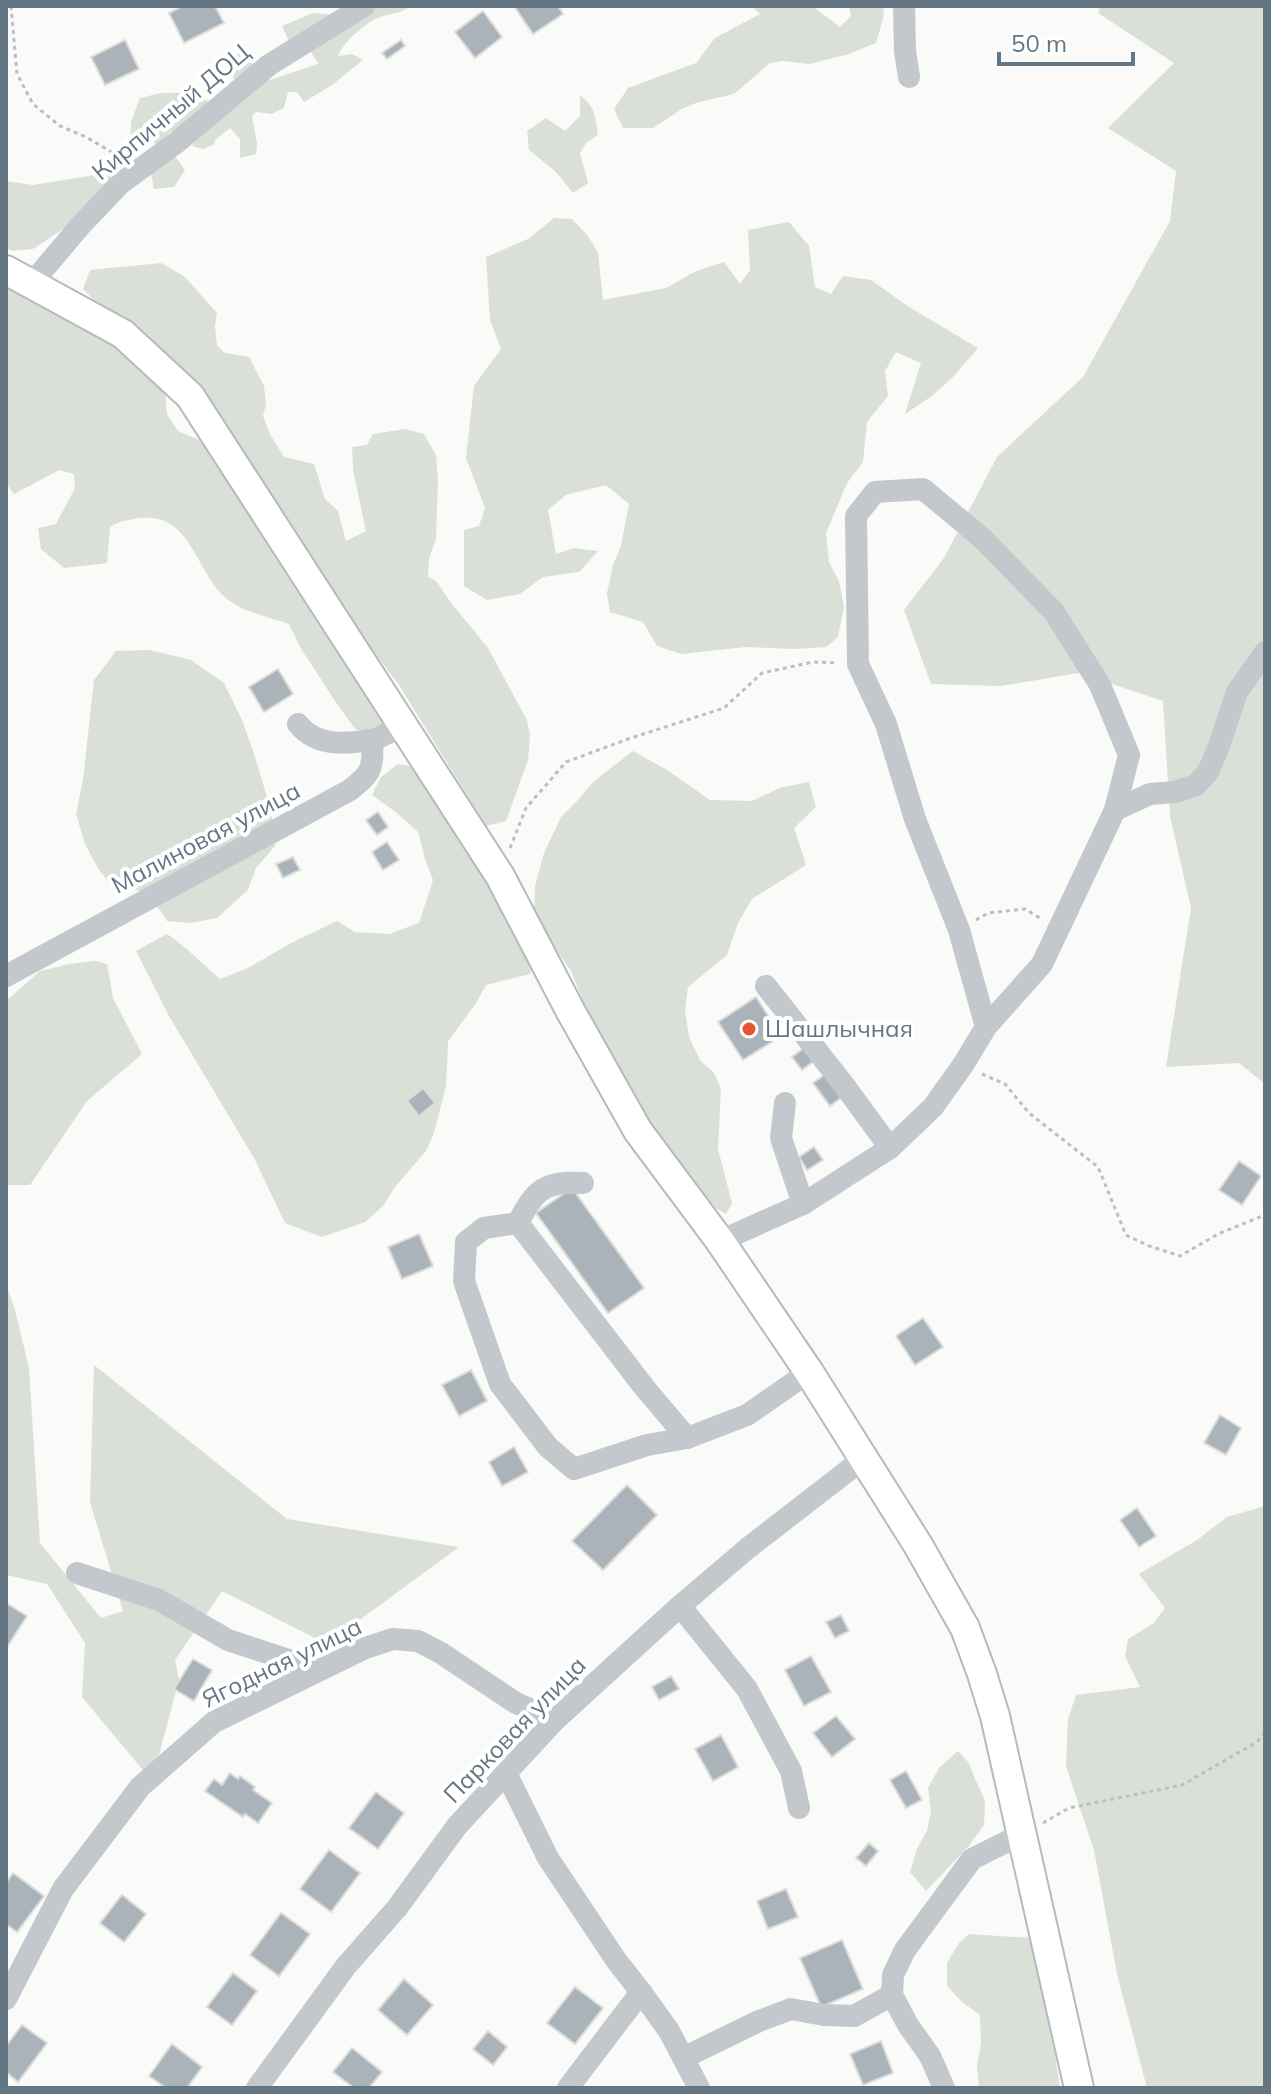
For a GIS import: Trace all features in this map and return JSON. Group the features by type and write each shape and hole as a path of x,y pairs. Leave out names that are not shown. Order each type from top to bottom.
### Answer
{"main road":[{"path":"6,270 123,334 190,396 500,876 638,1131 720,1241 809,1372 918,1545 965,1628 995,1716 1079,2088"}],"street":[{"name":"Кирпичный ДОЦ","path":"32,283 121,183 176,143 269,65 364,6"},
{"path":"904,6 909,77"},
{"path":"720,1241 803,1204 890,1148 933,1107 986,1027 1042,964 1115,810 1129,755 1100,685 1054,612 982,538 923,489 875,492 856,516 858,664 886,724 915,819 959,930 986,1027"},
{"path":"1115,810 1150,794 1175,792 1196,785 1208,772 1214,759 1237,692 1265,652"},
{"path":"298,724 302,730 333,744 376,739 402,726"},
{"name":"Малиновая улица","path":"6,976 350,790 368,777 373,757 372,745 376,739"},
{"path":"766,986 890,1148"},
{"path":"785,1103 781,1138 803,1204"},
{"path":"518,1223 529,1200 541,1190 560,1181 583,1183"},
{"path":"518,1223 484,1228 466,1242 464,1281 500,1384 548,1447 574,1469 647,1445 687,1438 747,1415 809,1372"},
{"path":"518,1223 687,1438"},
{"name":"Парковая улица","path":"257,2088 346,1966 397,1908 457,1826 555,1720 748,1548 863,1459"},
{"path":"77,1573 159,1600 228,1640 319,1670"},
{"path":"680,1606 747,1689 791,1771 799,1808"},
{"name":"Ягодная улица","path":"6,1999 63,1889 140,1787 214,1722 365,1648 393,1639 418,1641 516,1703 555,1720"},
{"path":"506,1773 548,1858 616,1960 669,2031 699,2088"},
{"path":"944,2088 930,2056 892,1995 893,1975 905,1950 972,1859 1020,1835"},
{"path":"568,2088 641,1992"},
{"path":"683,2058 791,2009 854,2016 892,1995"}],"path":[{"path":"11,6 17,74 33,104 60,126 110,151 132,175"},
{"path":"500,876 526,808 566,762 724,708 762,673 813,662 858,664"},
{"path":"959,930 988,913 1025,909 1058,930"},
{"path":"963,1065 1005,1084 1029,1113 1098,1167 1126,1235 1180,1256 1218,1234 1265,1215"},
{"path":"1020,1835 1069,1808 1182,1785 1257,1742 1265,1733"}],"shaded area":[{"path":"356,6 410,6 374,20 350,39 338,56 352,54 363,60 332,85 304,102 297,92 288,92 284,108 271,114 256,112 252,116 256,154 240,158 240,139 230,128 213,145 203,149 192,146 203,129 185,125 169,133 165,142 185,170 174,187 154,189 150,168 155,154 153,139 144,146 130,149 131,122 140,98 161,93 195,93 222,110 235,83 232,71 238,53 254,63 270,80 318,64 310,50 291,46 282,26 313,13 337,15"},
{"path":"752,6 812,6 840,27 851,16 849,6 884,6 876,43 810,64 770,63 734,94 696,103 653,128 623,128 614,109 628,88 696,63 715,38 760,14"},
{"path":"1101,6 1265,6 1265,1084 1239,1063 1166,1067 1191,908 1170,816 1163,701 1079,673 1001,686 931,684 904,610 944,558 997,457 1083,377 1170,221 1176,171 1108,128 1174,63 1098,13"},
{"path":"580,95 592,108 598,135 586,143 580,153 588,183 573,193 556,172 529,150 527,131 546,118 565,131 580,116"},
{"path":"120,171 107,200 33,249 13,251 6,248 6,181 33,185"},
{"path":"554,218 572,219 588,236 598,253 603,300 666,288 696,271 724,262 740,284 750,270 748,230 789,222 809,246 815,287 831,294 843,276 871,280 909,307 978,348 932,396 905,414 921,363 896,352 885,371 888,396 867,422 863,462 847,483 826,533 829,562 839,581 844,607 838,637 826,647 746,647 681,654 657,646 643,622 610,612 607,593 629,504 606,485 566,495 548,510 556,554 574,548 598,551 579,572 543,577 520,594 487,600 464,586 464,530 479,526 485,508 466,458 474,386 501,349 490,320 486,257 528,239"},
{"path":"161,263 184,276 217,313 217,346 225,353 249,357 264,386 266,404 263,416 270,434 284,457 314,464 325,499 338,511 346,541 366,531 353,470 352,447 367,445 373,434 405,429 424,434 436,455 438,480 436,539 429,558 428,577 436,581 488,648 527,720 530,735 528,760 506,821 486,826 399,685 175,365 122,316 97,303 83,289 90,270"},
{"path":"6,275 64,307 155,374 165,393 167,414 178,431 199,440 218,460 389,722 385,737 356,730 300,647 289,624 248,611 226,598 191,546 170,524 156,518 139,518 110,527 107,563 64,568 41,549 38,528 56,524 75,488 74,474 59,470 14,494 6,483"},
{"path":"149,650 191,660 224,683 242,720 271,810 275,846 256,868 248,890 217,918 190,923 167,921 145,894 112,886 85,844 76,814 83,780 94,680 116,651"},
{"path":"633,751 710,800 752,801 780,788 809,782 816,807 794,828 806,865 752,899 738,923 727,955 688,987 685,1010 689,1037 700,1060 714,1073 721,1089 718,1149 732,1203 726,1214 715,1208 680,1168 651,1124 604,1042 586,1019 571,971 534,918 535,886 544,853 561,817 593,782"},
{"path":"398,764 421,768 534,962 530,974 486,985 448,1041 446,1086 426,1151 394,1188 384,1205 365,1222 322,1237 285,1223 254,1158 169,1016 136,951 167,934 220,979 248,968 337,921 355,932 389,934 419,923 433,880 418,832 372,795 381,777"},
{"path":"95,961 107,964 113,998 142,1054 87,1101 30,1185 6,1185 6,1001 40,971"},
{"path":"6,1284 29,1368 40,1543 101,1618 123,1611 90,1502 94,1365 287,1519 459,1547 327,1644 222,1591 175,1660 179,1680 152,1781 82,1697 85,1643 47,1584 6,1575"},
{"path":"1265,1506 1265,2088 1147,2088 1117,1974 1094,1850 1066,1766 1068,1719 1076,1695 1140,1687 1125,1656 1128,1639 1154,1623 1165,1608 1139,1574 1197,1540 1227,1517"},
{"path":"958,1751 969,1763 985,1800 984,1825 968,1847 926,1891 910,1872 927,1831 931,1811 928,1788 939,1768"},
{"path":"969,1934 1031,1938 1048,2008 1060,2088 979,2088 980,2015 947,1986 947,1963 959,1943"}],"building":[{"path":"183,6 215,6 224,23 184,43 169,13"},
{"path":"514,6 558,6 563,14 533,34"},
{"path":"483,11 502,37 475,58 455,32"},
{"path":"125,40 139,69 105,85 91,57"},
{"path":"401,40 405,46 387,59 382,53"},
{"path":"278,669 293,694 264,712 249,687"},
{"path":"378,812 388,827 377,835 366,820"},
{"path":"387,842 399,860 383,870 372,852"},
{"path":"293,857 300,870 283,878 276,864"},
{"name":"Шашлычная","path":"756,997 781,1036 743,1060 718,1022"},
{"path":"808,1045 818,1058 802,1070 792,1057"},
{"path":"830,1071 847,1093 830,1106 813,1083"},
{"path":"423,1088 435,1103 419,1116 407,1101"},
{"path":"814,1147 823,1160 807,1170 799,1157"},
{"path":"1239,1161 1261,1176 1242,1205 1219,1190"},
{"path":"572,1188 644,1288 608,1313 536,1213"},
{"path":"419,1234 433,1266 402,1279 388,1247"},
{"path":"923,1318 943,1347 915,1365 896,1336"},
{"path":"471,1370 487,1401 459,1416 442,1385"},
{"path":"1220,1415 1241,1428 1226,1455 1204,1443"},
{"path":"514,1447 528,1472 502,1486 489,1462"},
{"path":"627,1485 657,1515 603,1570 572,1541"},
{"path":"1137,1508 1156,1536 1139,1547 1120,1520"},
{"path":"6,1603 27,1616 7,1647 6,1647"},
{"path":"841,1615 849,1631 835,1638 826,1622"},
{"path":"811,1656 831,1692 804,1706 785,1670"},
{"path":"193,1659 212,1670 194,1701 174,1689"},
{"path":"671,1676 679,1689 659,1700 652,1687"},
{"path":"836,1716 855,1739 832,1757 813,1733"},
{"path":"721,1735 738,1767 713,1781 695,1749"},
{"path":"906,1771 922,1800 906,1808 890,1780"},
{"path":"230,1773 238,1779 240,1776 272,1803 258,1823 245,1814 243,1817 205,1791 214,1779 222,1785"},
{"path":"376,1792 404,1813 378,1849 349,1828"},
{"path":"869,1843 878,1851 866,1866 856,1858"},
{"path":"329,1850 360,1873 331,1912 300,1889"},
{"path":"13,1873 44,1896 17,1932 6,1924 6,1883"},
{"path":"786,1889 798,1917 768,1929 757,1901"},
{"path":"122,1895 146,1914 124,1942 100,1923"},
{"path":"281,1913 310,1934 279,1976 250,1955"},
{"path":"842,1940 863,1989 821,2007 800,1958"},
{"path":"233,1973 257,1991 232,2025 207,2007"},
{"path":"404,1979 433,2005 407,2035 378,2010"},
{"path":"575,1987 603,2008 575,2044 547,2023"},
{"path":"22,2025 47,2043 18,2082 6,2072 6,2046"},
{"path":"488,2031 507,2047 493,2065 473,2049"},
{"path":"881,2041 893,2073 863,2085 850,2054"},
{"path":"172,2044 202,2067 187,2088 166,2088 149,2076"},
{"path":"352,2048 382,2072 369,2088 354,2088 333,2072"}],"place":[{"name":"Шашлычная","path":"749,1029"}]}
